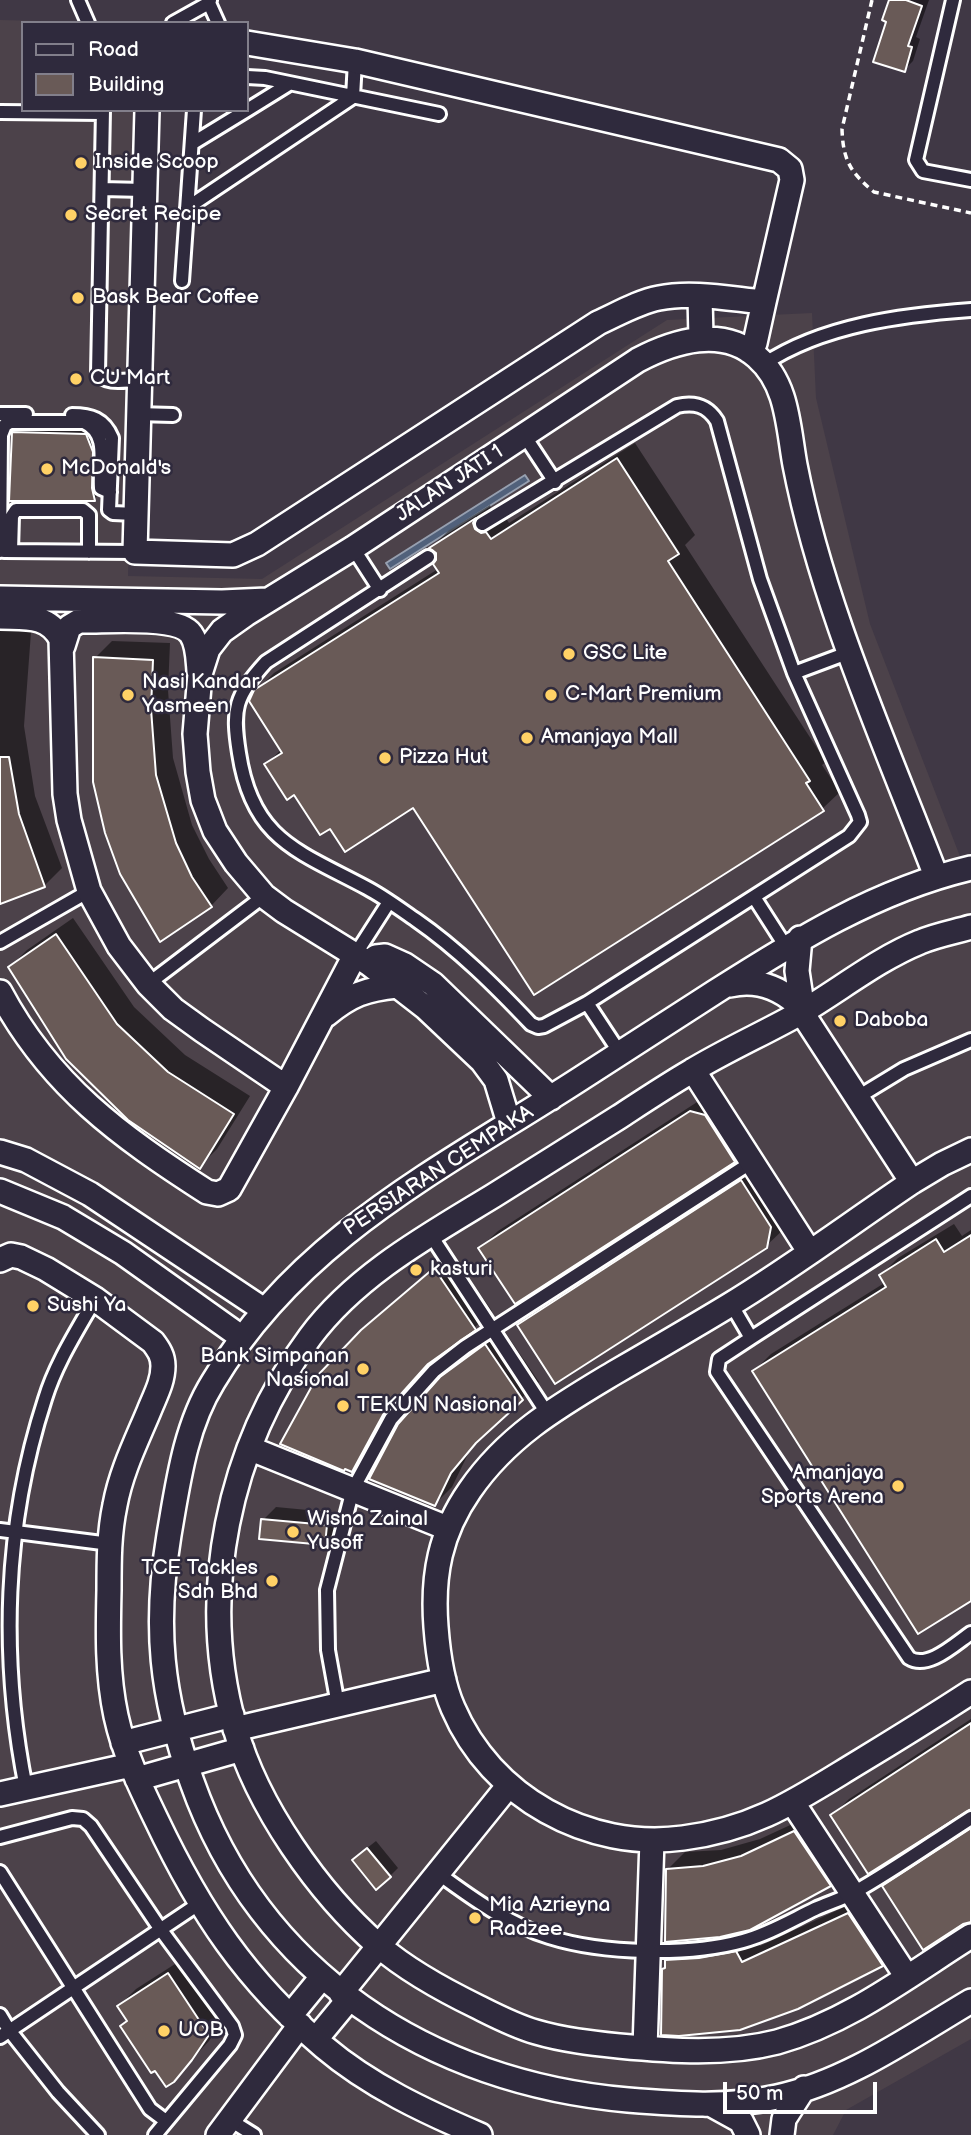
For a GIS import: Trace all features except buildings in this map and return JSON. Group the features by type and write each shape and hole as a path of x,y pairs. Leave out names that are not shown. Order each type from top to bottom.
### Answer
{"street":[{"path":"248,43 355,61 779,160 790,169 792,180 755,343 757,357 776,383 785,404 795,465 815,550 850,652 936,876"},
{"path":"146,112 135,552 239,553 598,323 639,304 662,297 701,296 764,302"},
{"path":"701,296 701,339"},
{"name":"JALAN JATI 1","path":"509,1123 496,1080 482,1061 426,1008 362,959 294,918 264,896 215,831 203,800 195,734 200,674 208,649 222,631 646,356 683,342 701,339 731,342 757,357"},
{"path":"0,598 222,602 270,600"},
{"path":"0,617 34,618 48,622 58,633 63,646"},
{"path":"200,674 191,634 181,625 166,622 79,621 69,627 63,646 65,794 69,820 89,891 119,946 148,984 173,1009 286,1087"},
{"name":"PERSIARAN CEMPAKA","path":"971,868 936,876 897,891 793,942 366,1216 329,1245 241,1337 203,1400 189,1438 175,1496 161,1600 162,1661 174,1730 214,1836 250,1896 278,1932 322,1977 345,1996 426,2047 465,2063 552,2090 612,2098 712,2105 777,2097 851,2070 971,2001"},
{"path":"971,927 920,942 803,1011 693,1070 430,1234 358,1286 314,1331 286,1371 249,1448 236,1490 220,1564 219,1629 222,1663 236,1731 278,1824 328,1895 380,1947 415,1973 510,2023 570,2039 645,2048 745,2048 776,2042 824,2025 869,2002 971,1936"},
{"path":"793,942 803,1011"},
{"path":"0,992 16,1019 51,1065 97,1114 142,1150 213,1194 224,1193 229,1189 323,1017 362,959 385,956 405,965 433,984 521,1072 551,1098"},
{"path":"723,987 752,982 766,985 787,995 803,1011 912,1182"},
{"path":"323,1017 355,994 374,988 397,986"},
{"path":"693,1070 809,1251"},
{"path":"971,1150 912,1182 731,1304 547,1413 509,1444 471,1488 447,1528 437,1567 435,1609 438,1653 452,1706 463,1730 482,1758 509,1785 552,1816 610,1835 652,1840 720,1833 757,1821 793,1803 971,1692"},
{"path":"0,1152 26,1160 90,1194 264,1310"},
{"path":"0,1191 63,1217 113,1247 241,1337"},
{"path":"0,1261 11,1255 21,1257 95,1299 153,1342 160,1351 163,1363 162,1379 119,1487 110,1544 110,1674 124,1743 134,1772 200,1903 220,1936 246,1970 302,2027 379,2085 424,2111 480,2135"},
{"path":"249,1448 447,1528"},
{"path":"124,1743 174,1730 236,1731 444,1680"},
{"path":"0,1794 186,1765 236,1731"},
{"path":"302,2027 345,1996 380,1947 509,1785"},
{"path":"793,1803 907,1977"},
{"path":"645,2048 652,1840"},
{"path":"224,2127 302,2027 322,1977"},
{"path":"782,2135 784,2119 804,2088"},
{"path":"712,2105 741,2121 748,2135"}],"lane":[{"path":"78,0 87,21"},
{"path":"953,0 916,160 923,171 971,180"},
{"path":"176,21 209,2 217,21"},
{"path":"353,97 355,61"},
{"path":"248,77 265,78 439,114"},
{"path":"248,109 289,84"},
{"path":"187,208 353,97"},
{"path":"0,112 21,112"},
{"path":"103,112 99,373 100,377 107,380 138,380"},
{"path":"183,281 194,112"},
{"path":"193,143 244,112"},
{"path":"102,189 144,190"},
{"path":"757,357 782,352 824,335 906,317 971,310"},
{"path":"428,557 265,662 238,698 235,710 243,778 260,816 292,849 389,901 419,922 458,954 531,1024 544,1026 587,1003 849,836 860,822 794,673 760,579 717,421 711,412 697,404 677,406 482,524"},
{"path":"0,414 89,415 98,419 112,438 109,510 113,513 135,514"},
{"path":"137,414 173,415"},
{"path":"4,551 1,435 5,425 10,422 84,422 90,425 100,439 101,488 110,492"},
{"path":"524,435 555,482"},
{"path":"4,551 12,516 16,510 83,510 89,515 89,552"},
{"path":"353,548 380,590"},
{"path":"4,551 135,552"},
{"path":"794,673 850,652"},
{"path":"0,942 89,891"},
{"path":"148,984 264,896"},
{"path":"754,897 793,942"},
{"path":"362,959 389,901"},
{"path":"587,1003 620,1053"},
{"path":"858,1097 904,1069 971,1040"},
{"path":"338,1705 328,1650 327,1590 353,1489 391,1419 434,1371 492,1328 752,1162"},
{"path":"971,1196 719,1359 717,1372 909,1658 916,1662 934,1658 971,1633"},
{"path":"430,1234 547,1413"},
{"path":"26,1788 15,1737 10,1686 9,1578 14,1532 27,1464 45,1397 70,1341 95,1299"},
{"path":"731,1304 751,1338"},
{"path":"0,1530 110,1544"},
{"path":"0,1837 72,1818 83,1819 91,1826 161,1930 232,2026 235,2035 230,2045 155,2135"},
{"path":"439,1874 497,1914 549,1937 587,1945 648,1951 707,1949 745,1941 852,1894 971,1818"},
{"path":"0,1872 150,2109 166,2121"},
{"path":"5,2034 200,1903"},
{"path":"0,2015 5,2034 98,2135"},
{"path":"224,2127 254,2135"}],"path":[{"path":"872,0 842,129 842,150 847,164 874,192 971,214"}],"shaded area":[{"path":"0,20 41,21 21,21 21,112 140,112 128,576 262,579 667,320 812,313 816,398 870,624 961,859 971,857 971,2039 846,2110 833,2135 0,2135"}],"water":[{"path":"525,475 529,481 390,569 386,563"}],"place":[{"name":"Inside Scoop","path":"81,163"},
{"name":"Secret Recipe","path":"71,215"},
{"name":"Bask Bear Coffee","path":"78,298"},
{"name":"CU Mart","path":"76,379"},
{"name":"McDonald's","path":"47,469"},
{"name":"GSC Lite","path":"569,654"},
{"name":"Nasi Kandar Yasmeen","path":"128,695"},
{"name":"C-Mart Premium","path":"551,695"},
{"name":"Amanjaya Mall","path":"527,738"},
{"name":"Pizza Hut","path":"385,758"},
{"name":"Daboba","path":"840,1021"},
{"name":"kasturi","path":"416,1270"},
{"name":"Sushi Ya","path":"33,1306"},
{"name":"Bank Simpanan Nasional","path":"363,1369"},
{"name":"TEKUN Nasional","path":"343,1406"},
{"name":"Amanjaya Sports Arena","path":"898,1486"},
{"name":"Wisna Zainal Yusoff","path":"293,1532"},
{"name":"TCE Tackles Sdn Bhd","path":"272,1581"},
{"name":"Mia Azrieyna Radzee","path":"475,1918"},
{"name":"UOB","path":"164,2031"}]}
